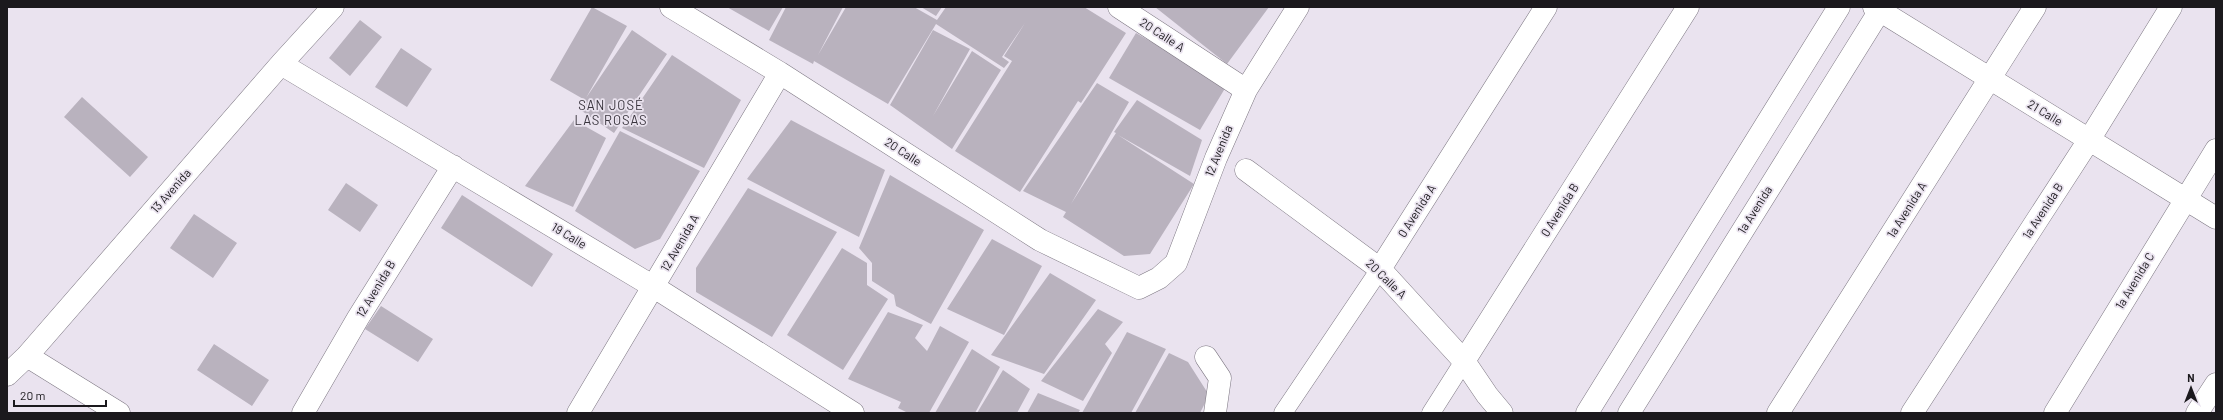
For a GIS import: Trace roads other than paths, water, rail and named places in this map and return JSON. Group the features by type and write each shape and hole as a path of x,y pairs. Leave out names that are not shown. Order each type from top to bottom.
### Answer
{"street":[{"name":"13 Avenida","path":"7,375 27,356 281,64 334,7"},
{"name":"20 Calle","path":"671,7 780,73 1040,240 1139,288"},
{"name":"20 Calle A","path":"1119,7 1246,90"},
{"name":"12 Avenida","path":"1139,288 1158,278 1176,263 1216,158 1246,90 1298,7"},
{"name":"0 Avenida A","path":"1380,269 1546,7"},
{"name":"0 Avenida B","path":"1464,361 1688,7"},
{"path":"1587,413 1839,7"},
{"name":"1a Avenida A","path":"1778,413 2036,7"},
{"name":"1a Avenida B","path":"1912,413 2090,140 2171,7"},
{"name":"21 Calle","path":"1878,8 1990,79 2216,218"},
{"name":"1a Avenida","path":"1629,413 1878,8"},
{"name":"19 Calle","path":"281,64 654,287 853,413"},
{"name":"12 Avenida A","path":"578,413 780,73"},
{"name":"1a Avenida C","path":"2055,413 2216,150"},
{"name":"12 Avenida B","path":"303,413 366,306 453,166"},
{"name":"20 Calle A","path":"1246,170 1380,269 1464,361 1487,395 1502,413"},
{"path":"27,356 119,413"},
{"path":"1206,357 1220,378 1216,413"},
{"path":"2197,413 2216,384"}],"lane":[{"name":"0 Avenida A","path":"1283,413 1380,269"},
{"name":"0 Avenida B","path":"1431,413 1464,361"}],"district":[{"name":"SAN JOSÉ LAS ROSAS","path":"611,112"}]}
